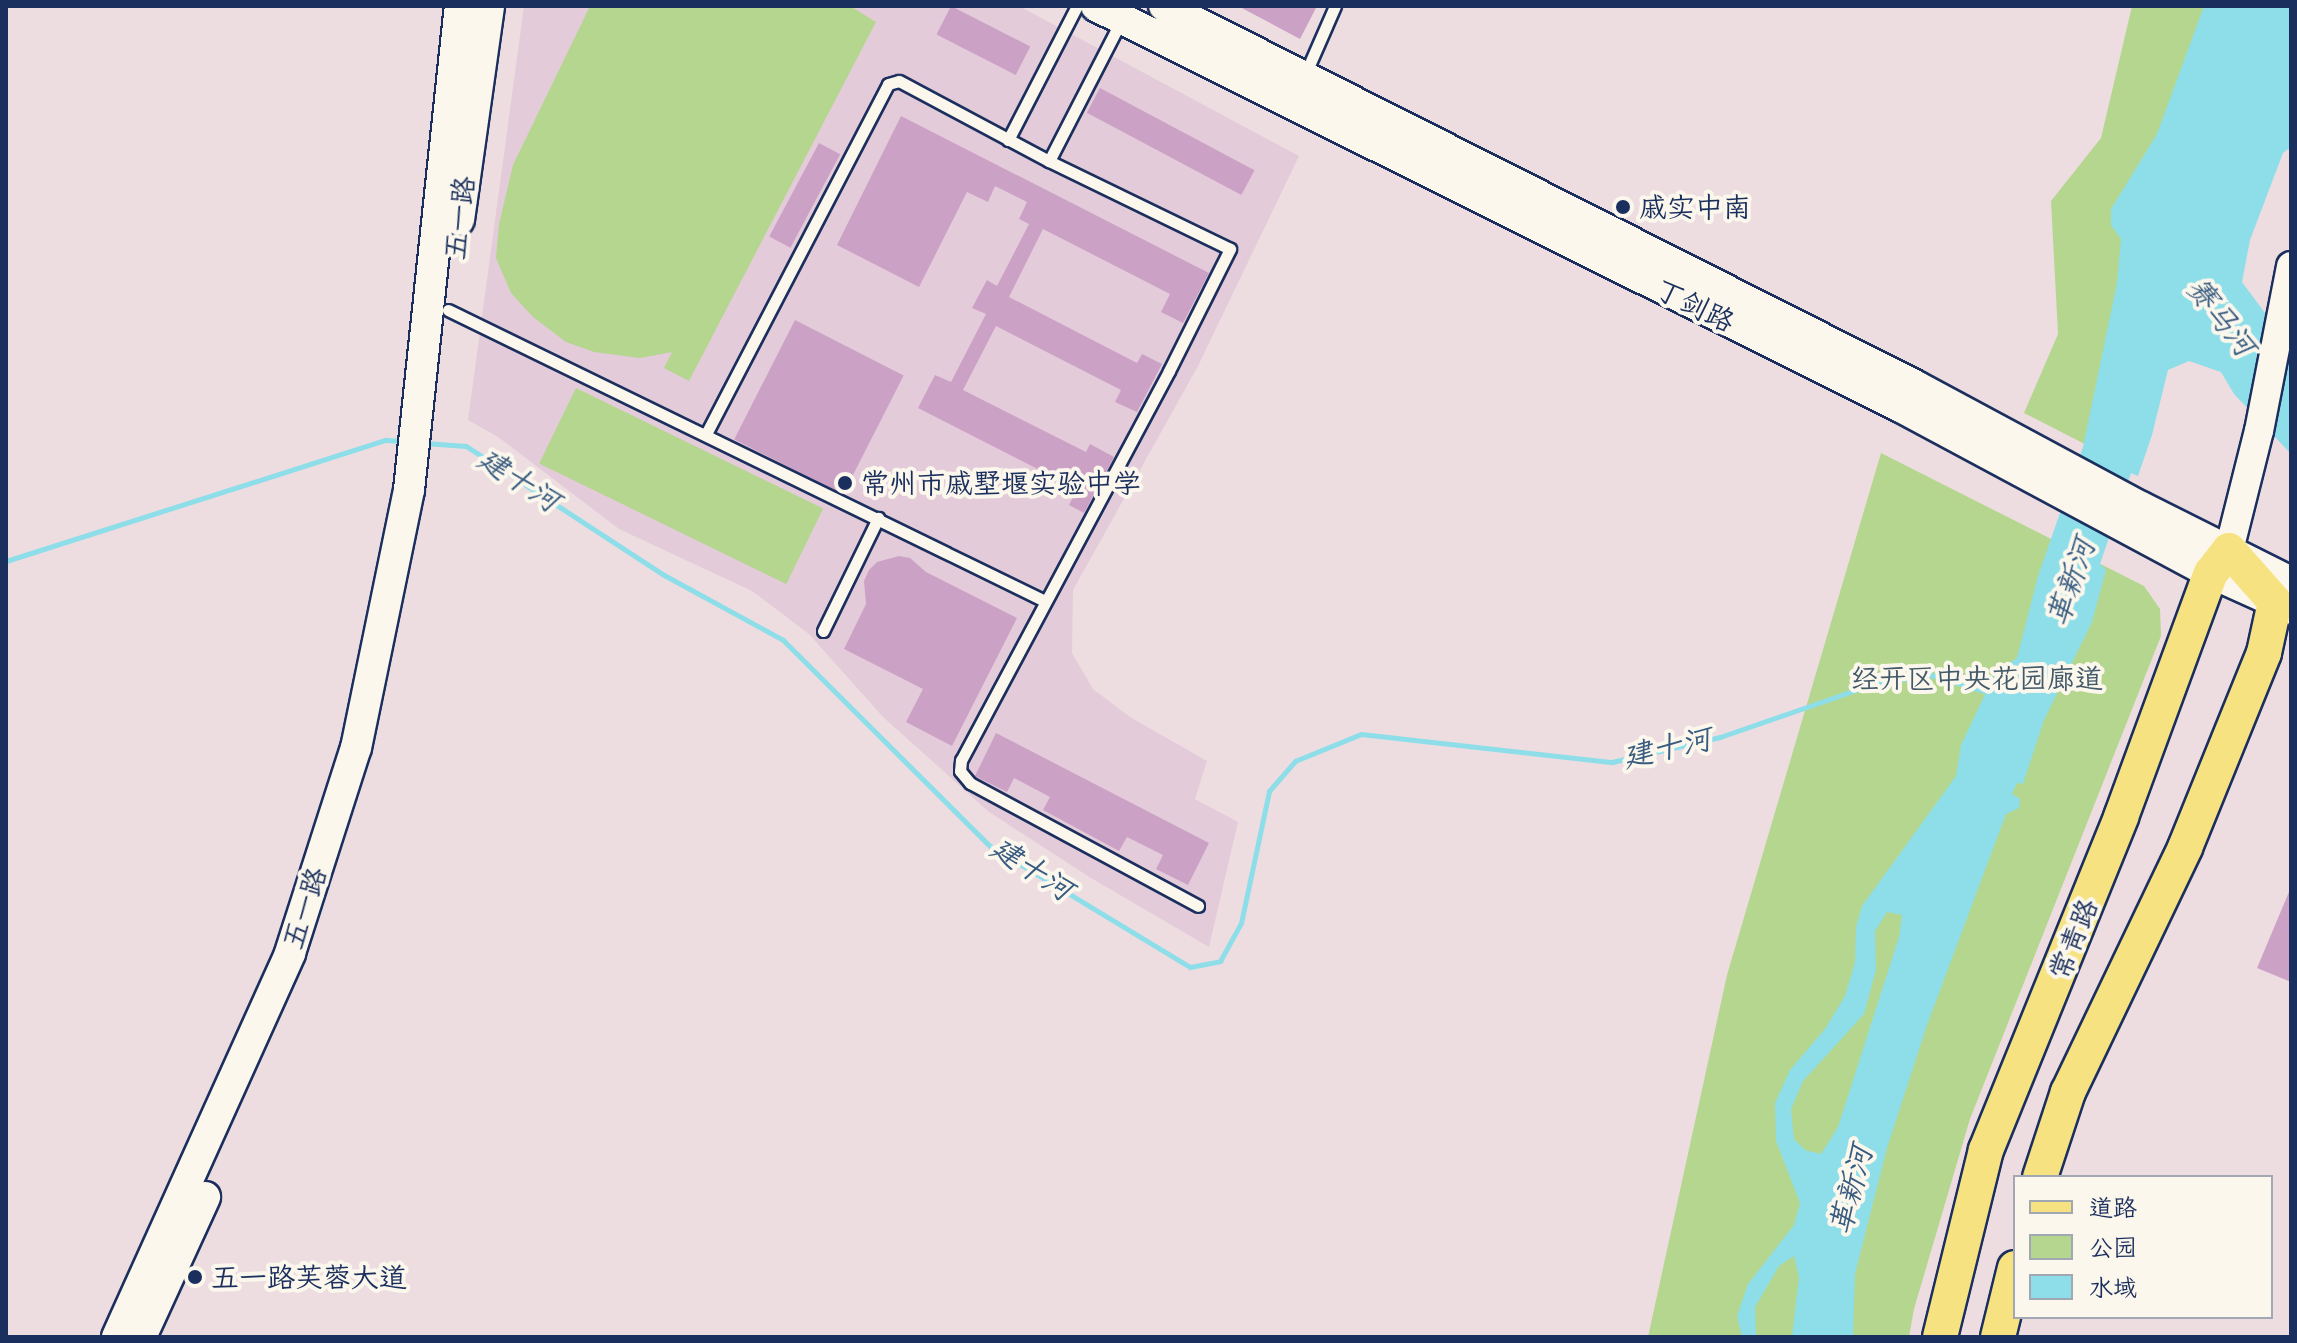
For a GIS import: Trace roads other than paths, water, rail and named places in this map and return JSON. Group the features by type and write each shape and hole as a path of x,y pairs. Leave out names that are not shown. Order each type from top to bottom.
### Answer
{"main road":[{"name":"五一路","path":"141,1337 226,1151 307,961 371,763 424,505 423,443 460,6"},
{"name":"五一路","path":"117,1337 211,1136 290,953 356,748 409,490 423,443 448,310 489,6"},
{"name":"丁剑路","path":"1164,6 1916,386 2061,480"},
{"name":"丁剑路","path":"1116,10 1901,407 2061,480 2220,562"},
{"path":"2041,1175 2068,1092 2190,834 2286,598 2220,562"},
{"name":"常青路","path":"1940,1337 1986,1150 2098,876 2220,562"},
{"path":"1998,1337 2013,1276"}],"street":[{"name":"常青路","path":"2220,562 2259,431 2291,266"}],"lane":[{"path":"1008,140 1077,6"},
{"path":"1304,77 1335,6"},
{"path":"1049,161 1116,10"},
{"path":"706,434 888,84 899,81 1049,161 1230,249 1169,371 961,760 960,771 970,783 1198,906"},
{"path":"448,310 1045,601"},
{"path":"823,631 878,518"}],"water":[{"path":"2204,6 2291,6 2291,147 2283,153 2250,240 2242,282 2291,348 2291,454 2234,394 2221,372 2189,361 2168,370 2138,476 2131,473 2100,564 2106,570 2092,622 2044,720 2023,784 2017,783 2012,794 2020,799 2019,808 2006,814 1927,1025 1887,1148 1855,1274 1853,1337 1792,1337 1799,1277 1794,1256 1779,1266 1755,1307 1756,1337 1742,1337 1737,1316 1748,1284 1794,1225 1800,1203 1776,1141 1775,1103 1790,1070 1825,1029 1845,996 1855,962 1856,927 1862,906 1956,776 1961,745 1995,673 2017,658 2038,576 2083,447 2117,283 2121,239 2111,225 2111,209 2157,134","holes":["1887,912 1902,915 1899,937 1838,1127 1821,1154 1805,1150 1794,1139 1791,1109 1803,1081 1864,1014 1876,970 1875,931"]}],"waterway":[{"name":"建十河","path":"6,561 386,440 403,441"},
{"name":"建十河","path":"425,443 466,446 664,575 783,640 990,846 1190,967 1220,961 1241,923 1269,791 1295,761 1361,734 1612,762 1720,737 1876,683 1931,675 1991,693"}],"place":[{"name":"戚实中南","path":"1623,207"},
{"name":"常州市戚墅堰实验中学","path":"845,483"},
{"name":"五一路芙蓉大道","path":"195,1277"}],"water label":[{"name":"赛马河","path":"2221,317"},
{"name":"革新河","path":"2071,582"},
{"name":"革新河","path":"1851,1190"}],"park label":[{"name":"经开区中央花园廊道","path":"1977,678"}]}
